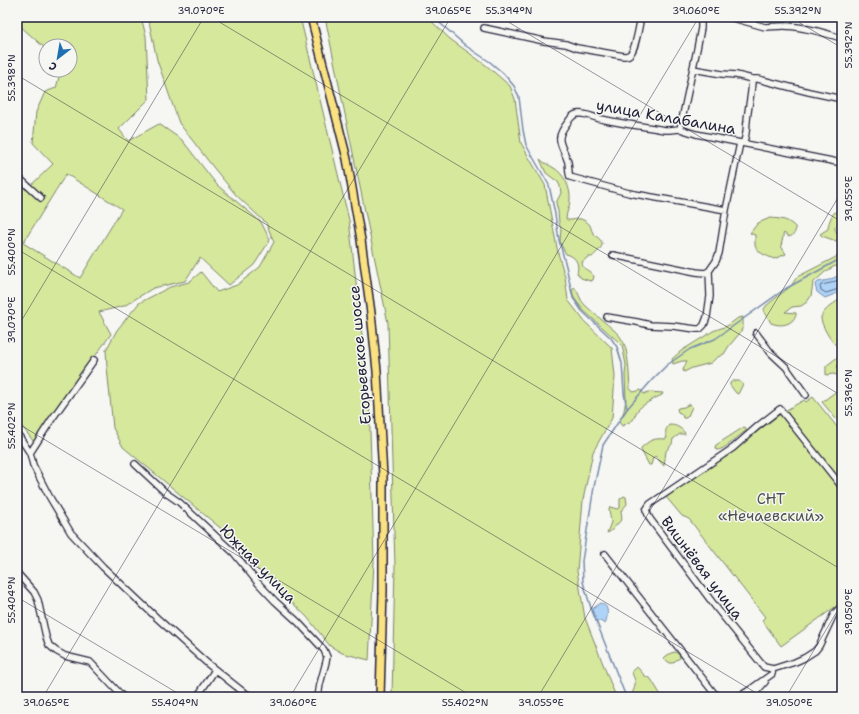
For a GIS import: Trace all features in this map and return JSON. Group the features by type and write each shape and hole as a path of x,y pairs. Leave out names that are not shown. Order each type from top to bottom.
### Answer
{"main road":[{"name":"Егорьевское шоссе","path":"311,17 348,166 361,240 377,371 383,476 383,584 380,697"}],"street":[{"path":"484,28 544,41 566,44 577,48 624,56 630,54 634,49 641,17"},
{"path":"680,129 701,28 700,17"},
{"path":"729,17 765,27 784,26 802,28 842,38"},
{"path":"693,69 758,79 842,99"},
{"path":"608,317 650,325 696,329 700,329 704,326 710,296 709,271 718,257 726,210 742,143 746,139 752,79"},
{"name":"улица Калабалина","path":"726,210 629,193 572,177 569,174 568,162 560,141 563,128 573,115 584,114 601,119 665,130 680,129 696,134 842,163"},
{"path":"17,176 41,198"},
{"path":"613,255 696,272 709,271"},
{"path":"756,333 771,353 786,366 806,395"},
{"path":"30,453 94,360"},
{"name":"Вишнёвая улица","path":"772,672 764,667 718,610 650,519 646,510 650,504 733,448 780,409 842,487"},
{"path":"17,433 30,453 33,465 49,496 71,532 103,567 135,598 216,670 242,691 252,697"},
{"name":"Южная улица","path":"135,464 234,553 258,583 324,650 327,656 318,697"},
{"path":"605,554 714,693 721,697"},
{"path":"17,573 34,592 38,600 49,645 56,652 65,656 90,662 123,697"},
{"path":"738,697 772,672 804,658 815,651 819,646 834,614 842,606"},
{"path":"197,697 216,670"},
{"path":"752,697 772,672"}],"green space":[{"path":"21,17 141,17 146,36 149,99 119,129 128,141 159,124 182,140 217,185 261,222 270,240 254,265 229,285 200,258 185,281 153,288 124,306 99,312 111,334 34,442 17,420 17,181 26,190 53,164 33,143 36,112 45,92 56,88 59,78 78,78 78,38 38,38 38,42 19,25","holes":["66,174 122,209 80,278 23,243"]},
{"path":"148,17 300,17 349,220 369,397 374,562 369,660 342,653 330,646 307,617 261,573 230,536 123,447 113,428 106,350 117,330 139,303 170,287 189,282 201,272 217,292 237,285 260,267 274,242 266,223 236,195 179,123 157,60"},
{"path":"325,17 427,17 450,39 487,66 510,86 515,99 521,143 545,185 558,253 565,277 568,300 585,322 612,348 615,376 612,418 593,452 583,500 577,571 585,618 616,697 392,697 395,566 388,323"},
{"path":"540,159 558,171 566,182 570,200 566,219 581,219 587,222 590,225 592,232 602,243 598,251 592,257 588,257 582,262 584,268 594,276 593,280 590,281 581,278 577,273 578,266 576,260 572,256 566,254 561,245 561,229 556,203 561,193 560,186 558,182 546,173"},
{"path":"842,210 842,222 835,227 839,237 836,241 822,236 820,234 828,229 830,220 834,214"},
{"path":"770,218 784,220 796,228 794,234 791,236 789,237 784,233 783,235 781,246 786,254 774,259 763,254 756,248 755,235 750,233 758,223"},
{"path":"842,252 842,264 825,272 813,283 811,296 807,302 801,306 792,307 785,312 796,313 792,321 782,325 771,323 764,311 767,305 791,286 797,277 836,257"},
{"path":"574,287 585,305 615,331 624,343 628,362 630,389 634,392 641,390 644,394 648,392 663,393 641,407 637,411 633,420 622,426 619,422 624,411 626,399 626,365 622,345 583,310 574,298 572,290"},
{"path":"842,298 842,347 836,345 831,340 824,328 821,317 827,309"},
{"path":"743,317 743,327 740,333 724,354 716,358 711,363 692,368 684,372 683,370 687,361 673,364 672,359 681,351 713,331 727,326 738,318"},
{"path":"839,356 842,358 842,361 840,360 837,368 842,370 842,373 837,375 826,375 826,366"},
{"path":"733,381 739,381 743,384 738,394 730,385"},
{"path":"842,387 842,426 822,402"},
{"name":"СНТ «Нечаевский»","path":"813,397 842,433 842,602 781,646 762,620 765,617 689,519 682,516 666,497 783,412 804,400 806,402"},
{"path":"690,404 692,407 689,414 686,418 683,418 682,414 678,412 677,409"},
{"path":"669,425 678,427 685,434 680,434 673,439 672,444 666,451 664,466 655,456 651,465 649,465 641,448 652,440 666,439 666,431"},
{"path":"744,427 746,428 746,431 720,450 716,450 716,445"},
{"path":"624,496 626,497 627,504 621,511 622,519 611,531 607,533 611,522 609,509 610,507 617,509 620,508 620,499"},
{"path":"675,652 679,654 680,658 673,663 670,663 663,658 671,653"},
{"path":"637,667 645,676 651,679 662,697 631,697 635,687 632,671"}],"water":[{"path":"842,274 842,291 825,298 817,292 815,285 818,282 829,280"},
{"path":"600,603 607,608 607,618 605,624 600,621 596,621 591,608 594,608"}],"waterway":[{"path":"433,17 466,46 490,62 503,73 514,86 519,97 526,145 549,185 559,240 573,298 582,311 611,338 617,347 622,363 624,393 627,409"},
{"path":"626,697 591,608 583,582 582,561 594,487 603,445 627,409 667,365 690,349 715,339 785,289 842,258"}]}
